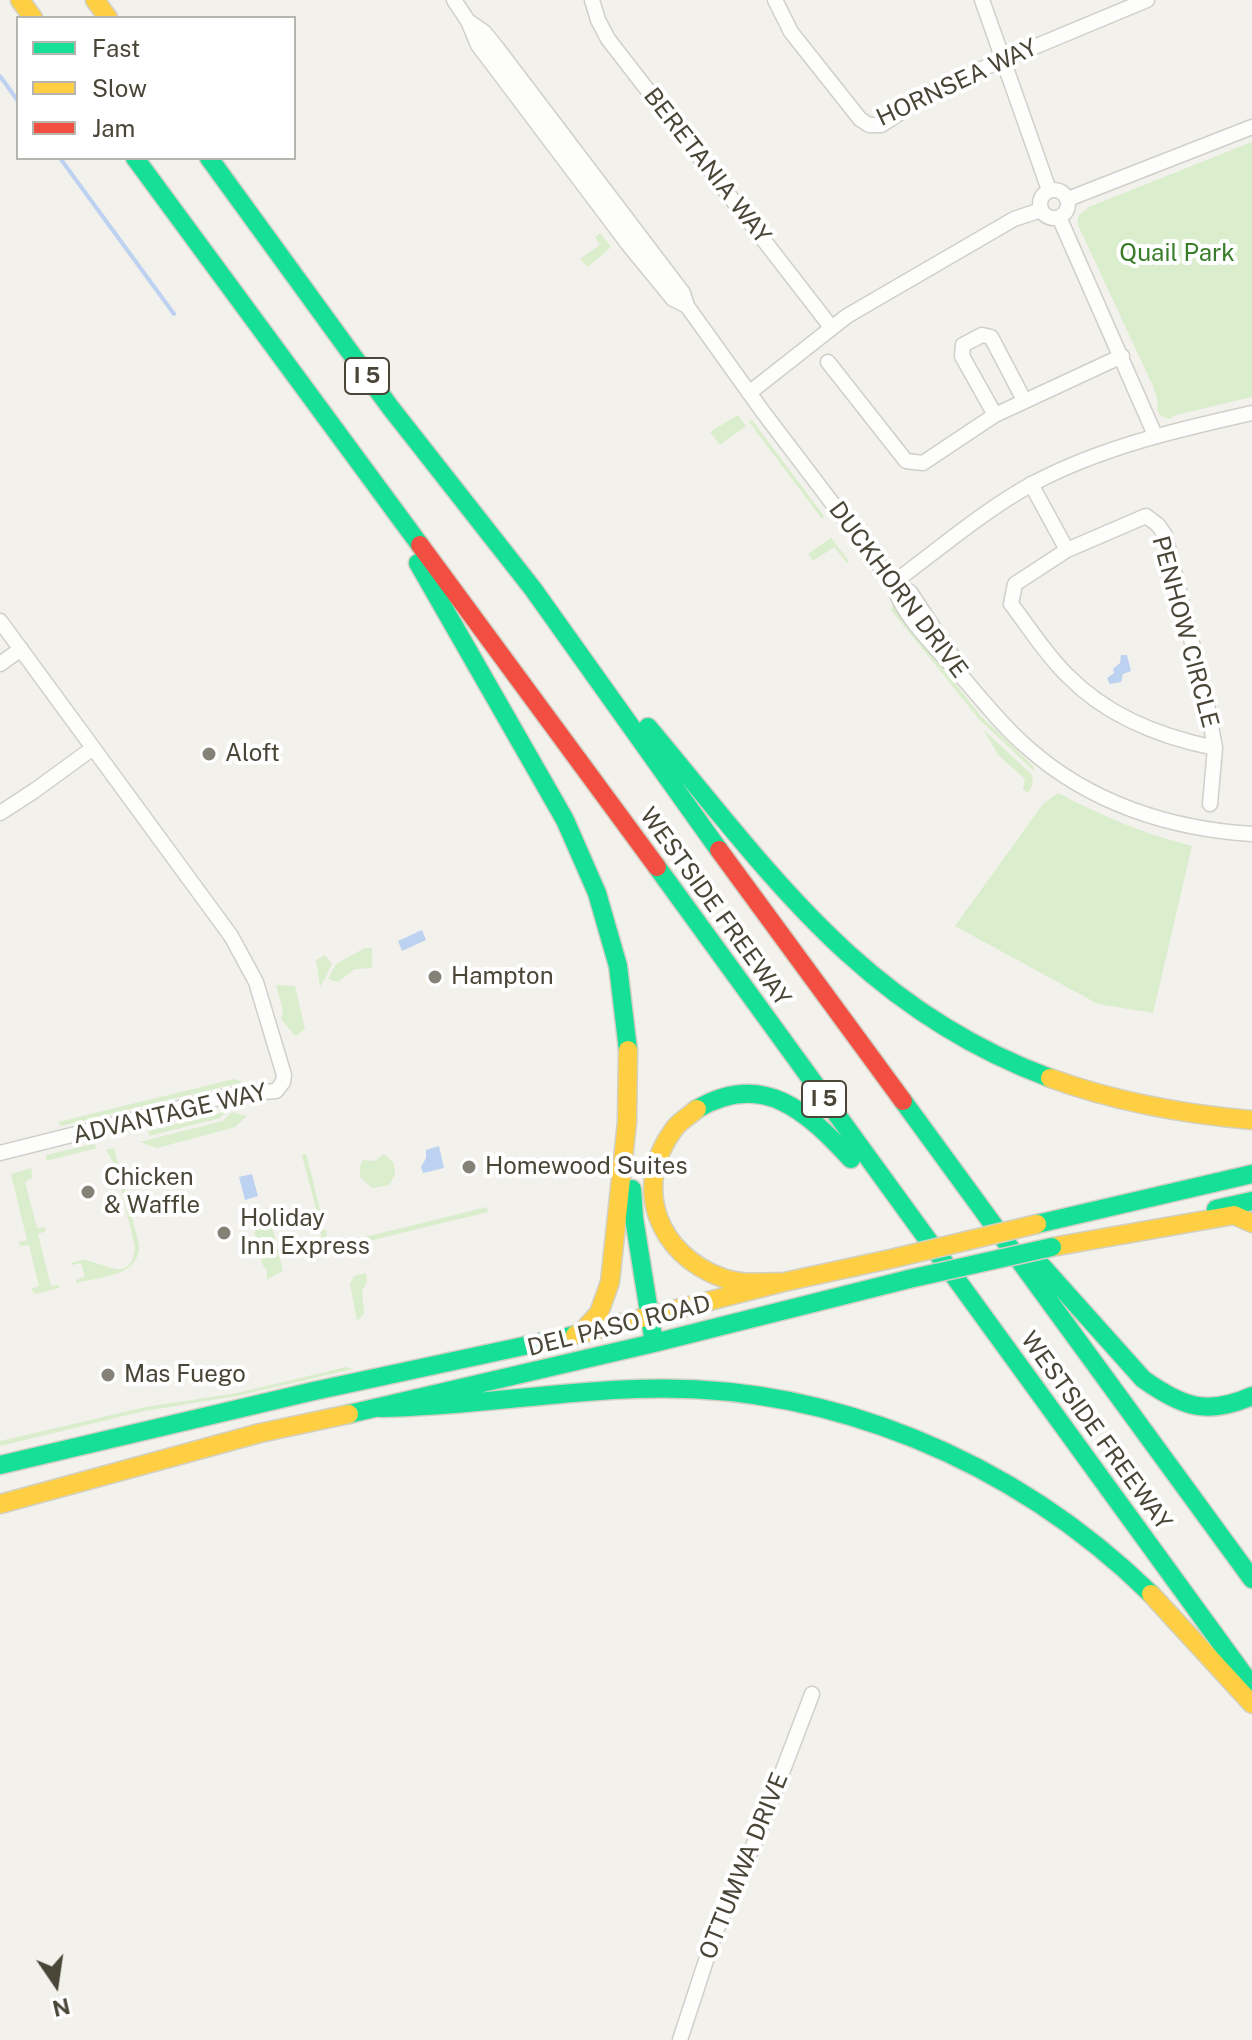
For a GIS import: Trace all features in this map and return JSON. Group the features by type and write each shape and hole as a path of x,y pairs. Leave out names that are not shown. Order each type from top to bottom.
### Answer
{"main road":[{"name":"WESTSIDE FREEWAY","path":"136,160 1252,1686"},
{"name":"WESTSIDE FREEWAY","path":"210,160 390,407 533,589 642,745 1252,1579"},
{"path":"396,512 425,579 565,820 597,893 610,932 624,999 628,1052 627,1122 634,1218 654,1343"},
{"path":"533,589 805,912 870,975 953,1032 1041,1075 1125,1102 1221,1119 1252,1120"},
{"path":"784,1282 738,1281 708,1273 682,1257 657,1220 652,1188 658,1156 675,1128 687,1116 710,1102 743,1094 768,1097 792,1105 816,1123 914,1223"},
{"path":"580,1334 599,1313 610,1282 627,1122"},
{"path":"947,1160 1143,1379 1170,1398 1203,1409 1227,1407 1252,1396"},
{"name":"DEL PASO ROAD","path":"0,1465 314,1391 580,1334 784,1282 1252,1174"},
{"name":"DEL PASO ROAD","path":"0,1504 260,1433 380,1408 909,1279 1252,1201"},
{"path":"1052,1247 1234,1215 1252,1223"},
{"path":"380,1408 420,1409 620,1389 671,1388 765,1396 830,1409 869,1421 953,1455 1067,1523 1100,1548 1175,1616 1252,1704"}],"street":[{"name":"DUCKHORN DRIVE","path":"454,0 468,21 484,32 683,293 687,306 749,393 893,583 910,592 968,683 1000,722 1060,773 1094,793 1154,819 1192,828 1252,834"},
{"name":"BERETANIA WAY","path":"592,0 608,39 831,327"},
{"name":"HORNSEA WAY","path":"775,0 791,32 860,119 869,125 881,125 943,85 1147,0"},
{"path":"982,0 1049,190"},
{"path":"1068,199 1252,127"},
{"path":"1058,189 1068,199 1068,209 1059,217 1048,217 1041,210 1042,196 1049,190 1058,189"},
{"path":"749,393 831,327 1014,219 1041,210"},
{"path":"1059,217 1155,435"},
{"path":"995,415 962,356 963,345 982,335 991,337 1024,400"},
{"path":"828,362 906,461 923,463 995,415 1122,356"},
{"path":"893,583 1031,484 1081,461 1155,435 1252,413"},
{"path":"1031,484 1067,550"},
{"name":"PENHOW CIRCLE","path":"1210,804 1215,748 1206,699 1165,535 1158,525 1146,516 1067,550 1015,584 1011,604 1068,676 1111,710 1169,737 1215,748"},
{"path":"0,621 93,748 0,813"},
{"path":"0,664 21,649"},
{"name":"ADVANTAGE WAY","path":"0,1153 235,1094 276,1091 283,1082 284,1075 260,994 241,952 93,748"},
{"name":"OTTUMWA DRIVE","path":"680,2040 715,1933 761,1828 812,1694"}],"green space":[{"name":"Quail Park","path":"1252,142 1252,397 1169,419 1157,410 1158,401 1153,386 1078,225 1078,216 1089,207"},
{"path":"600,233 611,247 588,267 580,259 600,245 595,237"},
{"path":"738,415 746,426 720,445 710,432"},
{"path":"752,420 824,516 822,519 749,422"},
{"path":"831,538 849,561 847,563 834,547 813,561 808,554"},
{"path":"893,606 981,716 1034,767 1034,771 979,719 891,610"},
{"path":"984,730 1032,775 1033,784 1028,793 1023,789 1025,779 998,755"},
{"path":"1058,793 1124,824 1192,846 1153,1013 1098,1004 955,926 1043,804"},
{"path":"365,948 372,948 372,968 355,969 338,982 328,979 336,964"},
{"path":"325,955 332,964 320,987 316,960"},
{"path":"276,985 295,986 305,1029 295,1036 281,1019 283,1010"},
{"path":"234,1079 243,1082 61,1126 58,1122"},
{"path":"227,1111 220,1118 149,1136 148,1131"},
{"path":"232,1112 247,1116 235,1127 157,1148 140,1142 223,1121"},
{"path":"94,1144 97,1148 46,1161 46,1155"},
{"path":"114,1148 139,1245 138,1256 126,1270 76,1283 76,1280 85,1277 81,1263 72,1263 84,1260 122,1269 132,1259 135,1247 116,1167 106,1150"},
{"path":"306,1153 324,1226 321,1226 302,1156"},
{"path":"384,1154 394,1163 395,1175 389,1185 372,1188 360,1177 360,1166 363,1160 375,1161"},
{"path":"31,1168 33,1177 25,1182 37,1228 45,1227 46,1231 38,1234 51,1286 58,1285 59,1288 35,1294 31,1289 39,1286 29,1245 20,1246 19,1242 27,1240 11,1174"},
{"path":"487,1207 488,1212 332,1250 324,1248 320,1231 326,1229 327,1243 332,1245"},
{"path":"272,1225 283,1271 267,1279 267,1271 261,1262 260,1241 254,1234 256,1229"},
{"path":"366,1273 367,1282 362,1291 364,1314 357,1321 350,1284 354,1276"},
{"path":"346,1367 353,1369 237,1396 144,1411 0,1446 0,1441 146,1407 237,1393"}],"water":[{"path":"1121,655 1127,655 1131,671 1123,674 1121,682 1110,684 1107,678 1114,673"},
{"path":"422,930 426,940 402,951 398,941"},
{"path":"439,1146 444,1168 423,1173 421,1167 426,1150"},
{"path":"252,1174 258,1196 245,1200 239,1177"}],"waterway":[{"path":"0,76 16,98"},
{"path":"61,160 174,314"}],"traffic: fast":[{"path":"136,160 420,545"},
{"path":"210,160 390,407 533,589 719,850"},
{"path":"418,563 565,820 597,893 618,966 628,1050"},
{"path":"648,727 780,884 873,975 925,1015 984,1049 1050,1078"},
{"path":"657,867 1252,1686"},
{"path":"697,1109 721,1098 743,1094 764,1095 801,1112 851,1159"},
{"path":"903,1101 1252,1579"},
{"path":"1037,1224 1252,1174"},
{"path":"632,1189 654,1343"},
{"path":"1216,1209 1252,1201"},
{"path":"909,1279 1052,1247"},
{"path":"1032,1255 1143,1379 1157,1389 1183,1402 1208,1407 1252,1396"},
{"path":"349,1414 654,1343 909,1279"},
{"path":"0,1465 314,1391 575,1335"},
{"path":"380,1408 635,1389 707,1390 777,1399 847,1415 914,1438 978,1468 1040,1504 1097,1546 1151,1594"}],"traffic: slow":[{"path":"20,0 32,16"},
{"path":"95,0 107,16"},
{"path":"580,1334 599,1313 610,1282 627,1122 628,1050"},
{"path":"1050,1078 1150,1106 1252,1120"},
{"path":"697,1109 674,1129 661,1151 654,1174 653,1196 658,1217 682,1253 700,1267 730,1280 784,1282"},
{"path":"1052,1247 1234,1215 1252,1223"},
{"path":"895,1258 1037,1224"},
{"path":"575,1335 784,1282 895,1258"},
{"path":"0,1504 260,1433 349,1414"},
{"path":"1151,1594 1252,1704"}],"traffic: jam":[{"path":"420,545 657,867"},
{"path":"719,850 903,1101"}],"place":[{"name":"Aloft","path":"209,754"},
{"name":"Hampton","path":"435,977"},
{"name":"Homewood Suites","path":"469,1167"},
{"name":"Chicken & Waffle","path":"88,1192"},
{"name":"Holiday Inn Express","path":"224,1233"},
{"name":"Mas Fuego","path":"108,1375"}]}
